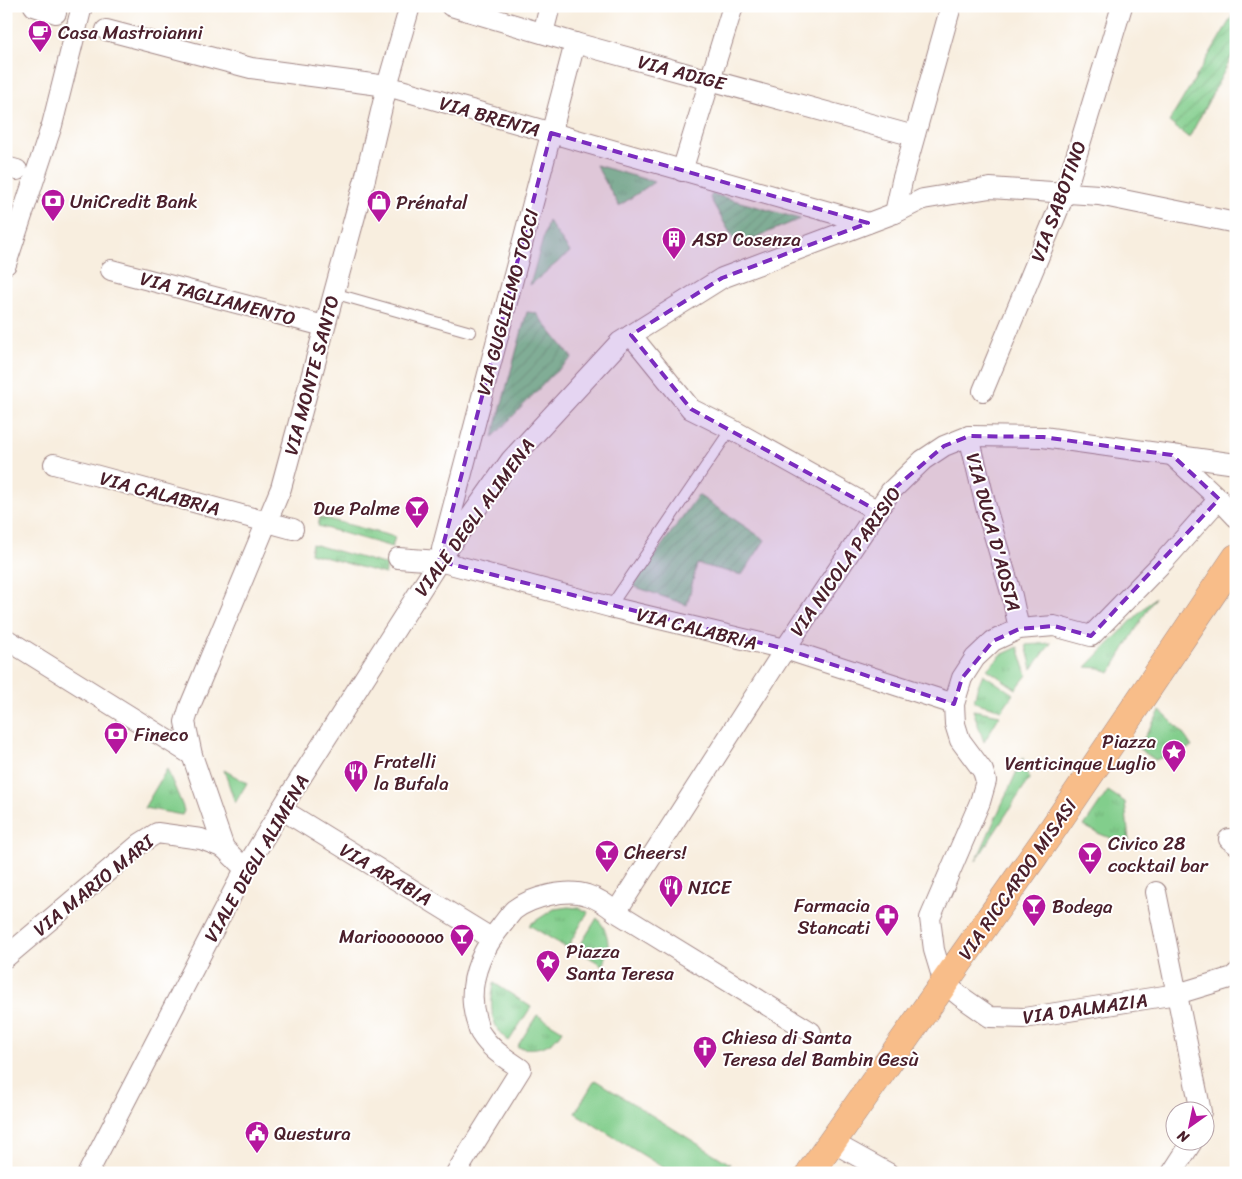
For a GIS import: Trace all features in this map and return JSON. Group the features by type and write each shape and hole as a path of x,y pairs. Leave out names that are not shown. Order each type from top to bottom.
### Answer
{"main road":[{"name":"VIA RICCARDO MISASI","path":"810,1173 1048,836 1236,558"}],"street":[{"path":"34,6 56,13"},
{"path":"6,264 52,125 82,6"},
{"name":"VIA MONTE SANTO","path":"192,755 186,734 185,722 280,488 365,179 387,86 410,6"},
{"name":"VIA ADIGE","path":"451,6 575,43 914,136"},
{"path":"543,33 550,6"},
{"path":"682,171 734,6"},
{"path":"895,213 914,136 951,6"},
{"name":"VIA SABOTINO","path":"983,391 1065,193 1122,6"},
{"name":"VIA BRENTA","path":"106,30 250,68 387,86 868,224"},
{"name":"VIA GUGLIELMO TOCCI","path":"439,561 575,43"},
{"name":"VIALE DEGLI ALIMENA","path":"88,1173 245,869 281,809 439,561 511,460 620,342 722,278 868,224 923,199 990,188 1099,195 1236,223"},
{"name":"VIA TAGLIAMENTO","path":"111,270 324,326"},
{"path":"631,335 691,409 731,429 878,511"},
{"name":"VIA NICOLA PARISIO","path":"616,912 785,649 890,492 923,460 944,446 969,436 1043,437 1236,464"},
{"name":"VIA DUCA D'AOSTA","path":"969,436 1019,628"},
{"path":"1172,455 1236,517"},
{"name":"VIA CALABRIA","path":"54,464 293,529"},
{"path":"944,983 934,950 930,918 980,802 986,781 983,771 960,740 955,724 954,704 962,678 975,658 993,641 1019,628 1054,626 1091,636 1219,499"},
{"name":"VIA CALABRIA","path":"398,558 439,561 610,607 785,649 954,704"},
{"path":"6,639 192,755 224,848 245,869"},
{"name":"VIA ARABIA","path":"281,809 491,938"},
{"name":"VIA MARIO MARI","path":"6,957 142,843 157,833 202,839 224,848"},
{"path":"456,1173 521,1069 496,1052 480,1034 472,1006 473,982 482,956 491,938 514,910 539,897 567,892 586,894 604,902 616,912 811,1032"},
{"path":"1156,892 1199,1102"},
{"name":"VIA DALMAZIA","path":"944,983 990,1017 1024,1018 1177,994 1233,978 1236,974"},
{"path":"832,1142 888,1173"},
{"path":"1172,1173 1186,1152"}],"lane":[{"path":"333,293 471,332"},
{"path":"610,607 731,429"}],"highlighted area":[{"path":"551,133 868,223 722,278 631,335 691,409 878,511 890,492 944,446 969,436 1043,437 1172,455 1219,499 1091,636 1054,626 1019,629 993,641 962,678 954,704 785,649 439,561"}],"green space":[{"path":"1236,10 1236,49 1189,138 1169,122"},
{"path":"596,165 654,182 619,206"},
{"path":"712,194 800,219 737,245 710,198"},
{"path":"548,221 570,252 530,285"},
{"path":"527,312 536,313 572,358 552,375 493,437"},
{"path":"698,495 765,540 742,575 697,564 687,605 633,586"},
{"path":"320,517 395,537 392,547 318,526"},
{"path":"312,544 387,565 385,574 310,553"},
{"path":"1155,597 1110,673 1100,668 1086,667"},
{"path":"1051,643 1032,669 1026,645"},
{"path":"1018,647 1027,675 1016,689 987,669 1001,655"},
{"path":"983,674 1013,694 1002,710 974,702"},
{"path":"973,710 1000,715 984,742"},
{"path":"1160,711 1178,728 1192,747 1155,760 1138,748"},
{"path":"1023,758 1029,779 976,861"},
{"path":"167,769 183,807 182,815 144,808"},
{"path":"224,770 247,783 235,803"},
{"path":"1108,791 1125,802 1129,841 1105,836 1084,826"},
{"path":"579,908 588,912 567,948 529,925 554,909"},
{"path":"597,918 604,929 608,941 607,953 602,965 577,950"},
{"path":"494,983 531,1007 509,1041 502,1036 492,1015"},
{"path":"537,1015 562,1030 549,1044 537,1048 517,1047"},
{"path":"595,1080 730,1164 725,1173 672,1173 575,1113"}],"place":[{"name":"Casa Mastroianni","path":"40,53"},
{"name":"UniCredit Bank","path":"53,222"},
{"name":"Prénatal","path":"379,223"},
{"name":"ASP Cosenza","path":"674,260"},
{"name":"Due Palme","path":"417,529"},
{"name":"Fineco","path":"116,755"},
{"name":"Piazza Venticinque Luglio","path":"1174,773"},
{"name":"Fratelli la Bufala","path":"356,793"},
{"name":"Cheers!","path":"607,873"},
{"name":"Civico 28 cocktail bar","path":"1090,875"},
{"name":"NICE","path":"671,908"},
{"name":"Bodega","path":"1034,927"},
{"name":"Farmacia Stancati","path":"887,937"},
{"name":"Mariooooooo","path":"462,957"},
{"name":"Piazza Santa Teresa","path":"548,983"},
{"name":"Chiesa di Santa Teresa del Bambin Gesù","path":"705,1069"},
{"name":"Questura","path":"257,1154"}]}
